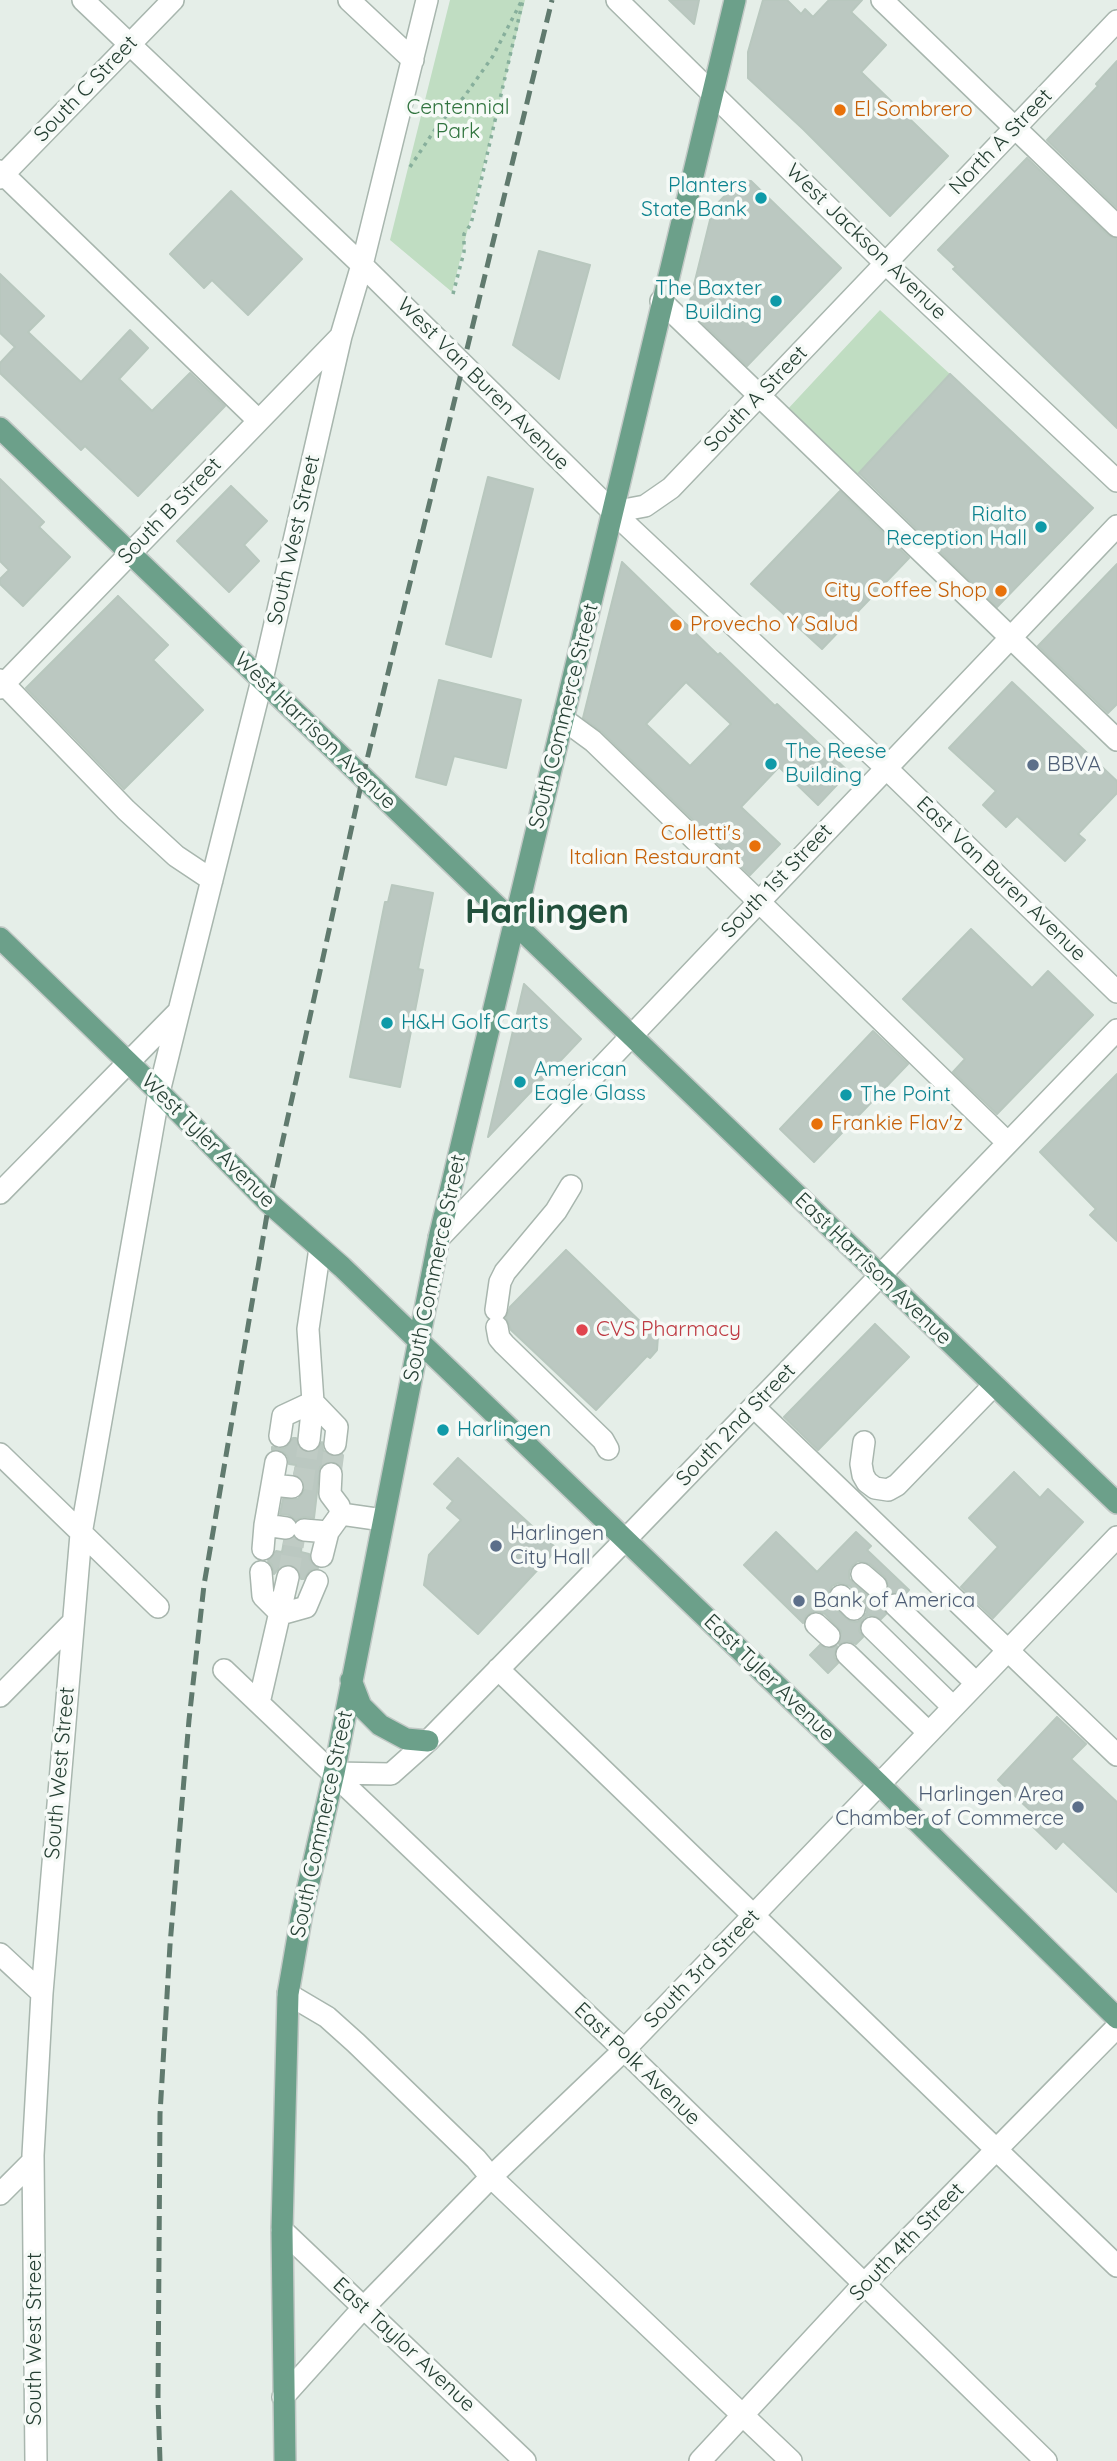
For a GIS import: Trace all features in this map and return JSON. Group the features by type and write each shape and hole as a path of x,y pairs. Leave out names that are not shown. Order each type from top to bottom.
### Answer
{"main road":[{"name":"South Commerce Street","path":"285,2461 282,2230 288,1994 302,1913 334,1773 439,1238 735,0"},
{"name":"West Harrison Avenue","path":"0,428 630,1035"},
{"name":"West Tyler Avenue","path":"0,938 269,1203 419,1341"},
{"name":"East Harrison Avenue","path":"630,1035 1117,1503"},
{"name":"East Tyler Avenue","path":"419,1341 879,1784 1117,2018"},
{"path":"351,1680 361,1706 380,1725 406,1740 428,1741"}],"street":[{"name":"West Van Buren Avenue","path":"83,0 362,265 613,512 885,767"},
{"name":"South C Street","path":"1,175 173,0"},
{"path":"349,0 413,60"},
{"name":"South West Street","path":"36,2461 33,2161 41,1993 81,1534 159,1092 262,680 341,336 362,265 427,0"},
{"name":"West Jackson Avenue","path":"617,0 886,263 1117,481"},
{"path":"881,0 1117,226"},
{"name":"North A Street","path":"886,263 1117,21"},
{"path":"1,175 258,420"},
{"name":"South A Street","path":"613,512 645,506 670,488 886,263"},
{"path":"661,301 1117,740"},
{"name":"South B Street","path":"1,684 341,336"},
{"name":"South 1st Street","path":"439,1238 1117,526"},
{"path":"1,684 126,810 176,856 212,880"},
{"path":"563,719 593,741 1008,1143"},
{"name":"East Van Buren Avenue","path":"885,767 1117,992"},
{"path":"0,1193 179,1010"},
{"name":"South 2nd Street","path":"334,1773 391,1774 428,1741 1117,1031"},
{"path":"571,1186 556,1211 505,1272 500,1282 497,1318 499,1338 603,1440 608,1449"},
{"path":"309,1440 313,1402 308,1329 320,1248"},
{"path":"864,1442 861,1464 863,1475 867,1482 876,1488 888,1490 898,1485 994,1385"},
{"path":"281,1436 283,1416 313,1402"},
{"path":"313,1402 337,1427 335,1444"},
{"path":"754,1406 1117,1755"},
{"path":"0,1454 158,1607"},
{"path":"276,1462 341,1514 383,1520"},
{"path":"263,1549 285,1528 307,1486"},
{"path":"322,1556 328,1532 341,1514"},
{"path":"285,1528 328,1532"},
{"name":"South 3rd Street","path":"284,2397 364,2307 491,2177 624,2050 1117,1537"},
{"path":"261,1572 263,1596 281,1614"},
{"path":"259,1703 288,1577"},
{"path":"281,1614 306,1607 317,1581"},
{"path":"895,1605 976,1683"},
{"path":"0,1696 74,1622"},
{"path":"872,1628 953,1707"},
{"path":"847,1654 928,1732"},
{"path":"498,1669 1117,2266"},
{"name":"East Polk Avenue","path":"224,1670 624,2050 1046,2461"},
{"path":"0,1954 41,1993"},
{"path":"288,1994 327,2017 476,2159 491,2177 791,2461"},
{"name":"South 4th Street","path":"701,2461 865,2283 1117,2026"},
{"path":"0,2194 33,2161"},
{"name":"East Taylor Avenue","path":"282,2230 525,2461"}],"path":[{"path":"410,167 438,125 493,56 523,0"},
{"path":"453,294 464,252 464,233 471,224 523,0"}],"green space":[{"name":"Centennial Park","path":"450,0 525,0 452,292 390,240"},
{"path":"880,310 950,374 857,476 786,411"}],"building":[{"path":"669,0 699,0 694,24"},
{"path":"763,0 787,0 801,14 805,9 813,17 829,0 862,0 851,12 886,45 861,72 948,156 890,216 748,78 748,52"},
{"path":"1117,61 1117,208 1047,140 1098,86 1096,84"},
{"path":"1027,158 1108,235 1117,239 1117,428 953,269 956,267 938,250"},
{"path":"740,180 751,181 841,268 747,366 688,309 713,208"},
{"path":"231,191 302,259 248,315 212,280 204,288 170,254"},
{"path":"539,251 590,265 559,379 513,345"},
{"path":"0,274 44,316 28,332 81,382 130,330 148,348 119,379 152,411 190,373 225,406 138,496 85,446 81,450 0,373 0,363 15,347 0,333"},
{"path":"950,374 1093,508 997,607 859,473"},
{"path":"488,477 533,489 491,657 446,644"},
{"path":"0,479 44,522 39,527 70,557 23,606 0,584 0,579 9,570 0,561"},
{"path":"231,486 267,521 244,545 259,561 229,592 177,541"},
{"path":"840,491 909,558 822,649 751,584"},
{"path":"622,562 718,655 720,653 849,772 818,805 779,767 741,807 780,844 750,875 602,732 583,718","holes":["686,682 731,724 690,766 646,724"]},
{"path":"1117,564 1117,704 1108,713 1038,646"},
{"path":"118,596 168,645 153,660 203,710 124,789 26,688"},
{"path":"439,680 521,700 506,768 454,756 446,785 416,777"},
{"name":"BBVA","path":"1012,682 1117,781 1117,793 1078,834 1085,840 1065,861 1017,816 1006,827 983,805 996,791 949,748"},
{"name":"H&H Golf Carts","path":"392,885 433,893 418,969 423,970 400,1087 350,1077 385,902 388,902"},
{"path":"971,929 1032,988 1048,971 1093,1015 997,1114 953,1072 965,1059 903,999"},
{"name":"American Eagle Glass","path":"524,984 581,1039 488,1137"},
{"name":"The Point","path":"873,1031 908,1064 814,1162 780,1129"},
{"path":"1117,1074 1117,1241 1090,1215 1096,1209 1040,1152"},
{"name":"CVS Pharmacy","path":"566,1250 647,1328 651,1324 658,1336 657,1350 650,1358 647,1356 596,1410 511,1330 506,1318 510,1307"},
{"path":"875,1324 909,1357 818,1450 784,1417"},
{"path":"296,1438 301,1450 307,1453 315,1452 322,1442 323,1450 328,1455 334,1457 342,1454 341,1466 331,1461 320,1467 314,1518 296,1520 289,1515 280,1514 283,1499 298,1499 305,1489 304,1481 294,1474 296,1465 289,1464 284,1452 272,1450 272,1447 285,1448"},
{"name":"Harlingen City Hall","path":"458,1458 557,1549 478,1634 424,1585 429,1555 461,1520 447,1508 453,1501 434,1484"},
{"path":"1014,1472 1040,1498 1048,1489 1083,1522 993,1618 961,1587 998,1547 969,1518"},
{"name":"Bank of America","path":"776,1532 817,1572 856,1532 871,1546 867,1550 909,1590 904,1595 897,1592 886,1595 882,1603 886,1614 881,1619 869,1615 863,1618 867,1612 864,1600 850,1586 838,1583 832,1586 828,1599 831,1605 850,1621 862,1620 859,1631 863,1637 856,1644 849,1641 839,1644 841,1631 825,1614 811,1612 803,1623 744,1565","holes":["858,1561 870,1564 885,1577 889,1588 880,1599 873,1599 849,1578 849,1571"]},
{"path":"294,1538 302,1543 301,1552 309,1554 310,1560 318,1568 309,1571 304,1579 301,1579 297,1568 290,1564 279,1568 274,1574 268,1561 276,1551 282,1552 284,1541"},
{"path":"820,1645 827,1649 837,1646 834,1657 838,1663 828,1673 810,1655"},
{"path":"1057,1717 1086,1744 1071,1759 1117,1802 1117,1892 1063,1841 1056,1849 1029,1823 1036,1816 998,1780"}],"tunnel":[{"path":"302,1489 309,1440"},
{"path":"331,1474 335,1444"},
{"path":"288,1577 296,1529"}],"railway":[{"path":"160,2461 160,2114 170,1945 189,1720 204,1585 269,1203 363,776 552,0"}],"place":[{"name":"El Sombrero","path":"840,110"},
{"name":"Planters State Bank","path":"761,198"},
{"name":"The Baxter Building","path":"776,301"},
{"name":"Rialto Reception Hall","path":"1041,527"},
{"name":"City Coffee Shop","path":"1001,591"},
{"name":"Provecho Y Salud","path":"676,625"},
{"name":"The Reese Building","path":"771,764"},
{"name":"BBVA","path":"1033,765"},
{"name":"Colletti's Italian Restaurant","path":"755,846"},
{"name":"H&H Golf Carts","path":"387,1023"},
{"name":"American Eagle Glass","path":"520,1082"},
{"name":"The Point","path":"846,1095"},
{"name":"Frankie Flav'z","path":"817,1124"},
{"name":"CVS Pharmacy","path":"582,1330"},
{"name":"Harlingen","path":"443,1430"},
{"name":"Harlingen City Hall","path":"496,1546"},
{"name":"Bank of America","path":"799,1601"},
{"name":"Harlingen Area Chamber of Commerce","path":"1078,1807"}],"district":[{"name":"Harlingen","path":"547,912"}]}
